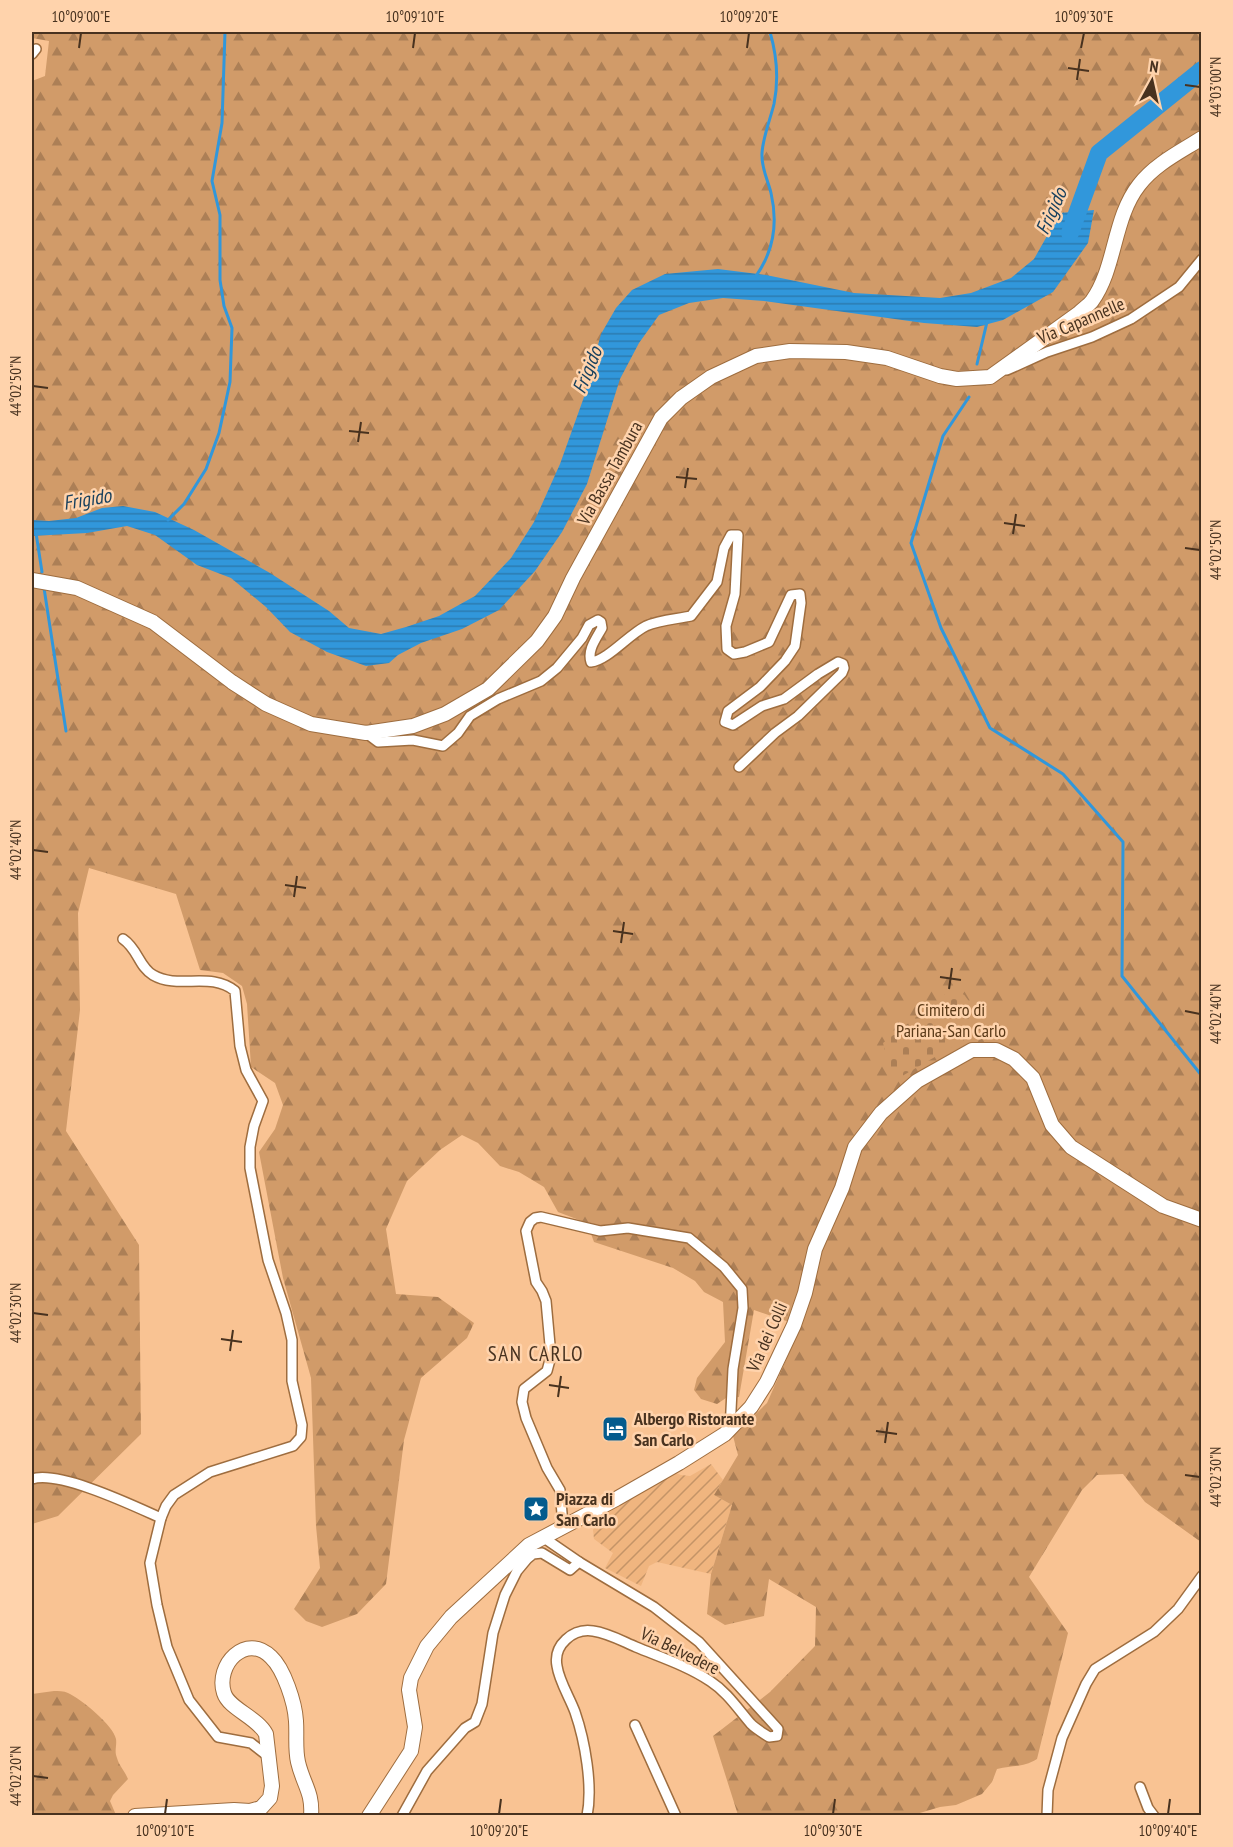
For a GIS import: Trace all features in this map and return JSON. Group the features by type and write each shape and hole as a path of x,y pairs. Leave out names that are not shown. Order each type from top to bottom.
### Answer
{"street":[{"path":"990,377 1079,313 1092,301 1103,281 1127,206 1139,185 1158,166 1202,138"},
{"name":"Via Capannelle","path":"990,377 1047,352 1092,337 1131,319 1179,287 1202,259"},
{"name":"Via Bassa Tambura","path":"32,580 77,588 153,622 232,682 266,704 311,724 366,733 413,726 445,714 488,688 518,662 537,641 555,616 573,578 661,418 681,399 711,377 756,356 790,351 846,352 887,358 940,376 957,379 990,377"},
{"path":"366,733 378,742 413,740 443,746 458,733 470,716 498,699 541,681 557,668 589,625 598,620 602,628 592,646 589,656 591,662 598,661 628,636 648,625 692,616 717,582 724,548 731,535 738,535 735,594 726,626 727,649 734,654 746,652 769,642 791,596 800,594 801,603 795,646 785,661 760,687 728,711 725,722 733,725 762,706 784,699 838,662 843,664 844,668 842,673 798,716 775,733 739,767"},
{"path":"123,939 133,946 144,967 152,975 165,980 226,983 235,991 240,1046 246,1070 263,1101 254,1126 249,1168 268,1260 286,1313 292,1340 292,1381 302,1432 298,1443 293,1446 210,1472 174,1495 161,1518 150,1563 167,1647 189,1700 218,1737 252,1743 270,1757"},
{"name":"Via dei Colli","path":"369,1815 411,1751 415,1727 409,1690 411,1678 422,1653 458,1610 513,1557 543,1536 626,1493 730,1431 759,1396 794,1325 806,1293 815,1249 842,1188 855,1147 881,1113 917,1081 972,1050 996,1050 1014,1059 1033,1078 1052,1125 1071,1147 1163,1206 1202,1220"},
{"path":"563,1525 560,1490 547,1468 526,1418 522,1401 524,1389 547,1371 551,1356 546,1301 536,1282 526,1231 535,1218 541,1217 600,1231 628,1228 690,1238 724,1267 742,1289 743,1308 733,1368 730,1431"},
{"path":"32,1479 49,1478 86,1487 161,1518"},
{"name":"Via Belvedere","path":"543,1536 579,1563 654,1606 699,1642 778,1729 777,1736 769,1737 752,1726 734,1703 710,1681 674,1662 592,1630 580,1631 568,1637 556,1653 557,1667 576,1714 584,1747 590,1800 587,1815"},
{"path":"402,1815 427,1771 465,1728 475,1722 482,1704 493,1633 505,1596 517,1571 527,1558 537,1552 570,1570 579,1563"},
{"path":"1047,1815 1047,1790 1062,1738 1095,1669 1155,1632 1178,1609 1202,1576"},
{"path":"135,1815 250,1811 261,1808 270,1798 272,1786 267,1734 228,1698 223,1689 227,1663 237,1651 248,1647 260,1649 271,1657 280,1669 292,1700 296,1718 298,1763 312,1801 311,1815"},
{"path":"635,1725 676,1815"},
{"path":"1140,1787 1148,1808 1154,1815"}],"shaded area":[{"path":"711,1464 723,1480 714,1495 732,1505 711,1574 657,1562 649,1566 641,1586 605,1568 613,1553 594,1539 593,1530 598,1514 673,1472 690,1476"}],"green space":[{"path":"32,32 1201,32 1201,1542 1145,1502 1123,1474 1097,1475 1082,1490 1029,1577 1068,1633 1037,1759 1022,1765 997,1769 992,1782 982,1794 956,1805 913,1815 738,1815 713,1736 770,1692 815,1646 816,1607 769,1579 764,1616 725,1625 707,1614 711,1574 732,1505 714,1495 738,1455 733,1436 767,1403 801,1326 754,1310 739,1397 726,1398 717,1404 701,1399 694,1390 697,1378 725,1342 723,1302 704,1292 695,1281 673,1268 594,1242 587,1223 558,1212 544,1187 519,1172 500,1166 478,1143 462,1135 440,1150 407,1181 386,1229 396,1294 438,1297 474,1323 467,1338 421,1378 404,1440 386,1584 357,1614 322,1627 306,1621 294,1609 320,1568 316,1526 311,1378 283,1278 259,1152 275,1129 283,1105 275,1083 251,1067 247,1004 242,986 223,973 200,970 176,894 89,868 78,913 80,1010 66,1131 139,1245 141,1434 58,1516 32,1524 32,81 45,76 49,41 32,38"},
{"name":"Cimitero di Pariana-San Carlo","path":"957,985 982,1019 978,1021 983,1029 897,1079 890,1069 883,1043"},
{"path":"66,1692 80,1700 96,1713 114,1733 116,1755 128,1779 110,1801 116,1815 32,1815 32,1694"}],"water":[{"path":"1094,210 1088,243 1053,292 1003,320 977,327 924,323 764,301 723,298 689,303 659,315 639,343 620,379 587,484 562,532 535,571 499,610 462,629 421,643 398,655 389,663 366,666 327,652 290,632 266,607 231,578 197,565 155,535 127,526 87,533 32,536 32,520 76,518 102,508 123,506 155,512 194,530 270,573 329,611 349,628 381,634 406,627 439,616 475,596 511,558 534,522 560,464 584,397 601,334 616,308 632,290 665,274 718,269 766,275 854,293 940,298 971,293 1011,278 1034,259 1060,213"}],"waterway":[{"path":"168,520 184,504 206,469 219,433 230,382 232,328 224,306 220,280 220,215 212,181 222,123 225,32"},
{"path":"756,276 770,247 774,226 773,204 762,158 774,104 777,77 770,32"},
{"name":"Frigido","path":"1070,233 1099,153 1202,70"},
{"path":"977,364 987,322"},
{"path":"969,397 943,436 911,543 941,628 990,728 1063,774 1123,842 1122,976 1202,1076"},
{"path":"36,533 42,572"},
{"path":"44,588 66,731"}],"place":[{"name":"Albergo Ristorante San Carlo","path":"615,1429"},
{"name":"Piazza di San Carlo","path":"536,1509"}],"district":[{"name":"SAN CARLO","path":"536,1354"}]}
